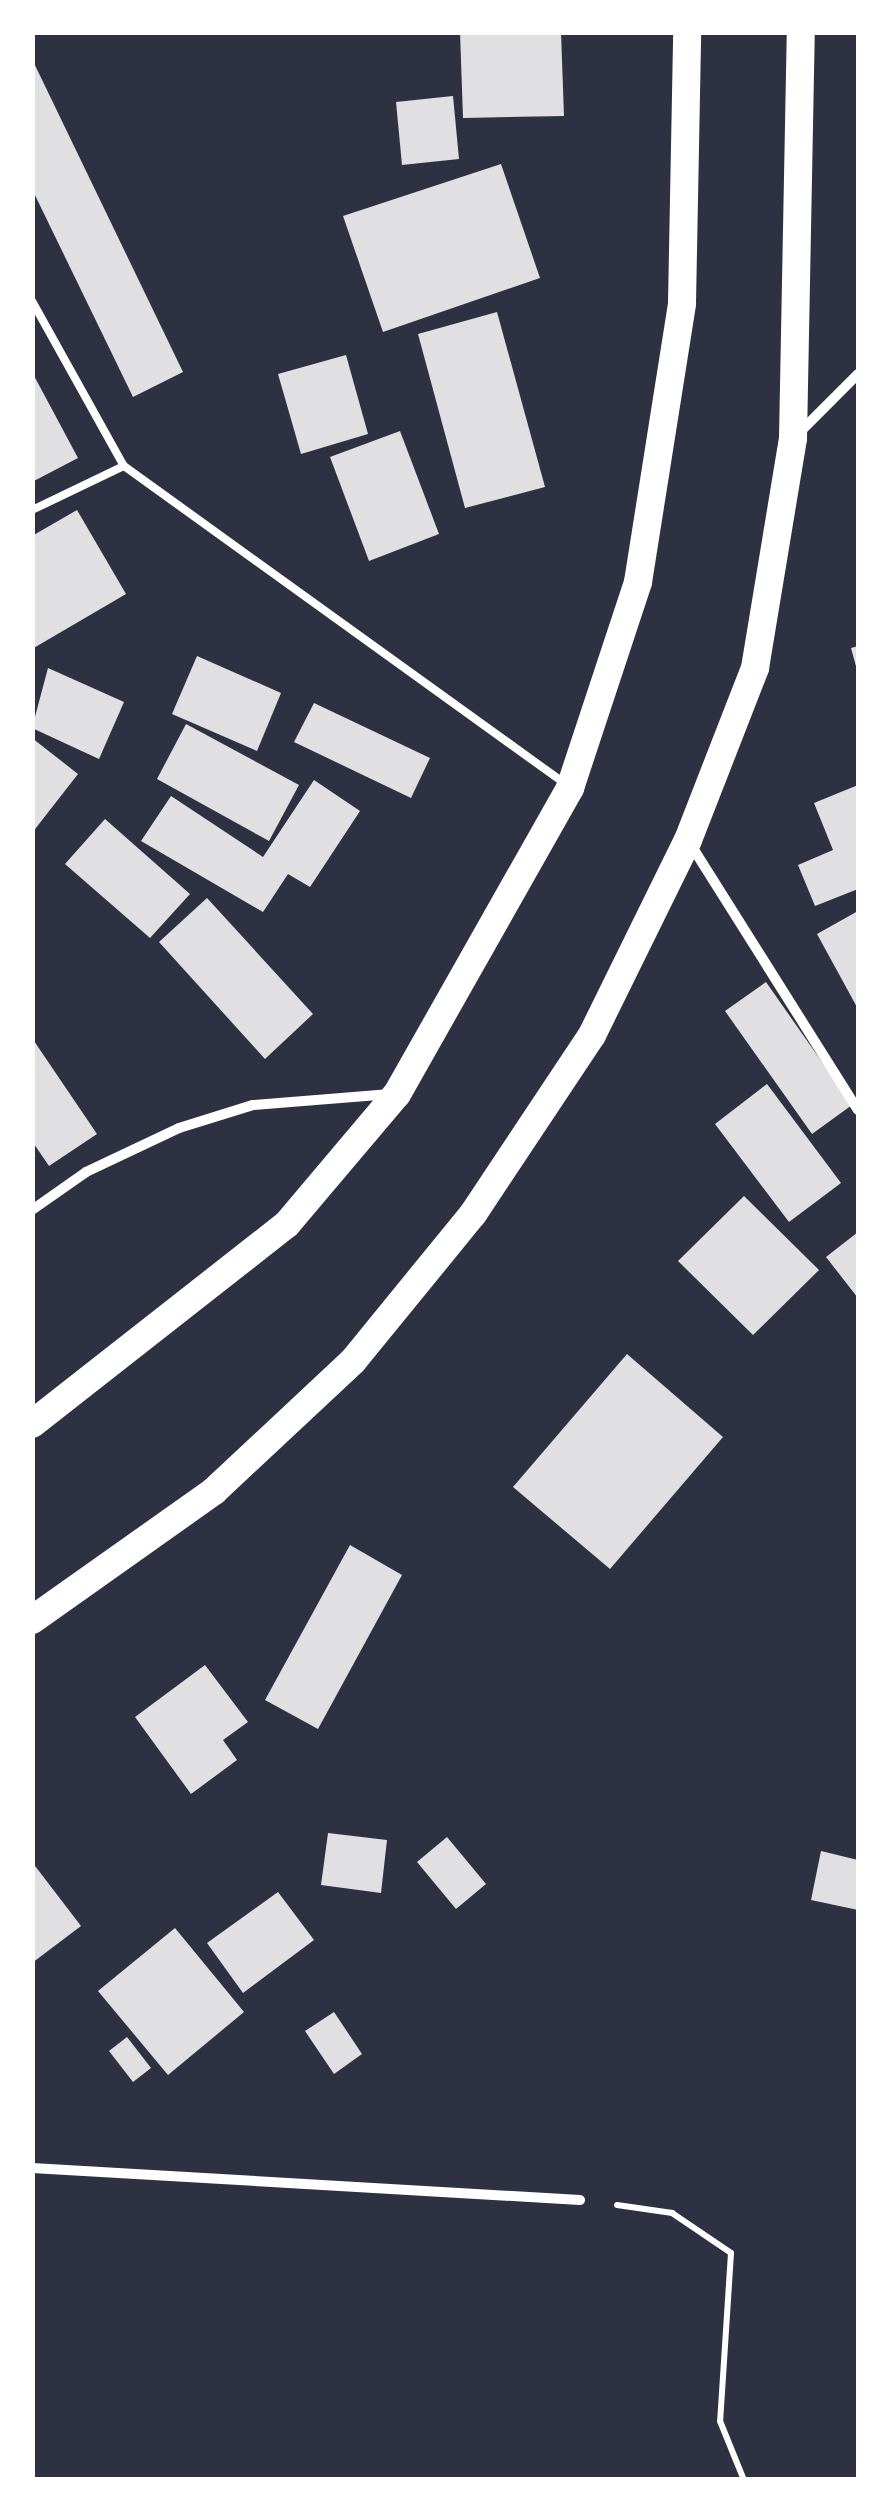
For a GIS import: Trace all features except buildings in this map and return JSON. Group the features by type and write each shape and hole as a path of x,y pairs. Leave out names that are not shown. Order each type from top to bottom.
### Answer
{"highway":[{"path":"32,1424 287,1224 397,1094 570,788 638,582 679,322 687,32"},
{"path":"32,1620 214,1490 353,1362 472,1214 592,1034 688,840 755,668 793,438 801,32"}],"street":[{"path":"793,438 858,374"},
{"path":"688,840 858,1110"},
{"path":"32,1210 86,1172 216,1116 397,1094"},
{"path":"32,2168 580,2200"}],"lane":[{"path":"32,301 124,466 570,788"},
{"path":"32,510 124,466"}],"path":[{"path":"580,2200 672,2213 731,2254 720,2421 744,2480"}]}
